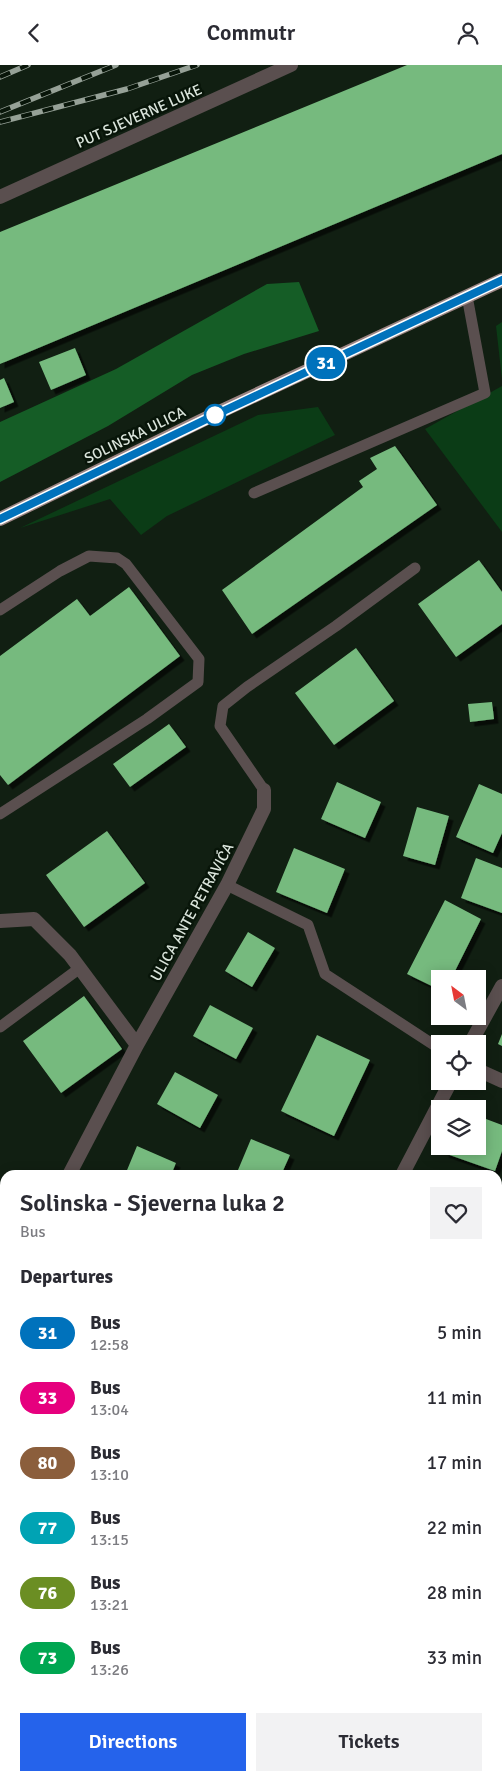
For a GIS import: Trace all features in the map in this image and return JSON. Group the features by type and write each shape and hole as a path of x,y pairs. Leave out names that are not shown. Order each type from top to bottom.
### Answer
{"main road":[{"name":"SOLINSKA ULICA","path":"0,519 224,410 502,280"}],"street":[{"name":"PUT SJEVERNE LUKE","path":"0,197 291,65"},
{"name":"ULICA ANTE PETRAVIĆA","path":"72,1170 137,1045 227,885 264,809 264,790"},
{"path":"0,921 34,919 70,955 137,1045"},
{"path":"475,1035 502,986"},
{"path":"486,1074 502,1081"},
{"path":"405,1170 445,1090"}],"lane":[{"path":"254,493 485,393 468,296"},
{"path":"0,610 60,571 89,557 117,558 126,564 199,659 198,683 0,814"},
{"path":"264,790 220,726 223,707 247,687 336,626 415,568"},
{"path":"227,885 308,925 325,975 431,1043"},
{"path":"0,1027 80,968"}],"green space":[{"path":"299,282 319,331 244,354 192,375 108,426 0,482 0,422 116,369 267,284"},
{"path":"502,322 502,379 496,326"},
{"path":"502,386 502,532 425,429"},
{"path":"318,407 335,435 167,516 141,535 110,499 20,528 258,415"}],"building":[{"path":"407,65 502,65 502,154 0,364 0,232"},
{"path":"75,348 86,375 51,390 39,362"},
{"path":"4,378 14,402 0,408 0,380"},
{"path":"395,446 437,505 252,634 222,590 363,487 359,481 377,469 370,458"},
{"path":"479,560 502,592 502,624 456,657 418,604"},
{"path":"129,587 180,656 8,785 0,775 0,656 77,599 90,616"},
{"path":"356,648 394,701 334,745 295,693"},
{"path":"492,702 494,719 470,722 468,704"},
{"path":"169,724 186,747 130,787 113,764"},
{"path":"337,782 381,802 365,838 321,819"},
{"path":"479,784 502,794 502,833 493,853 456,837"},
{"path":"417,807 449,816 435,865 403,856"},
{"path":"107,831 145,883 84,927 46,875"},
{"path":"294,848 345,869 327,913 276,892"},
{"path":"476,858 502,868 502,913 461,898"},
{"path":"445,900 481,919 456,970 431,970 431,986 407,974"},
{"path":"248,932 275,948 252,987 225,971"},
{"path":"84,996 122,1049 61,1093 23,1041"},
{"path":"210,1005 253,1028 236,1059 193,1036"},
{"path":"502,1034 502,1046 498,1044"},
{"path":"317,1035 370,1060 334,1136 281,1111"},
{"path":"175,1072 218,1095 200,1128 157,1104"},
{"path":"486,1119 502,1125 502,1151 495,1170 450,1155 486,1155"},
{"path":"251,1139 290,1155 283,1170 238,1170"},
{"path":"137,1146 176,1163 173,1170 127,1170"}],"railway":[{"path":"0,77 28,65"},
{"path":"0,112 116,65"},
{"path":"0,122 127,89 197,65"}],"bus line":[{"name":"31","path":"0,519 502,280"}]}
